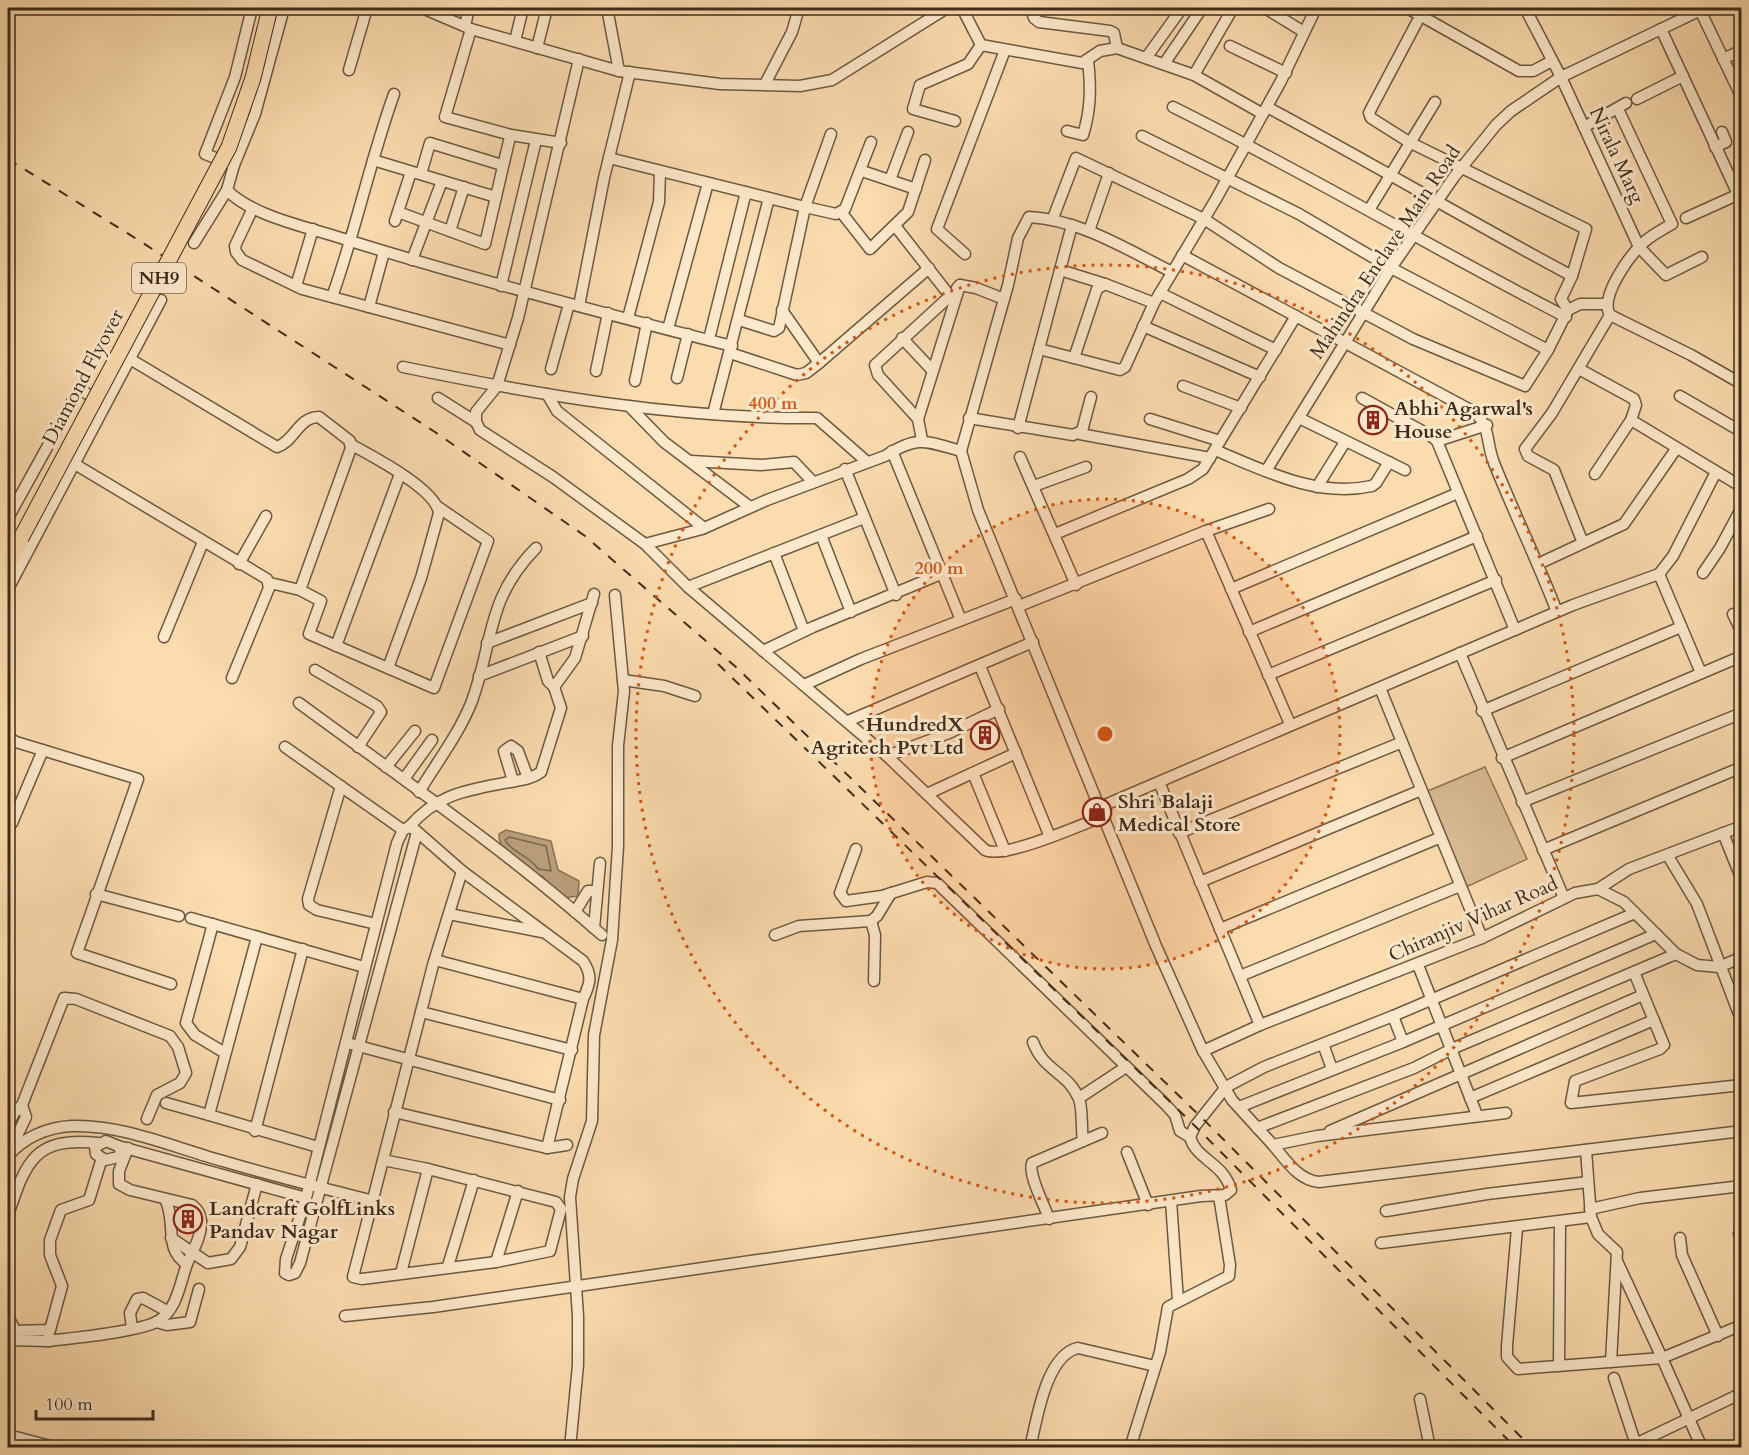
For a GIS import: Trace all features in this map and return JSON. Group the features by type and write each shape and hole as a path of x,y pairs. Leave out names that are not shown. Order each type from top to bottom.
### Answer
{"highway":[{"name":"Diamond Flyover","path":"8,543 219,143 235,102 259,8"},
{"name":"Diamond Flyover","path":"8,566 229,147 253,78 270,8"}],"street":[{"path":"234,165 205,154 235,77 252,8"},
{"path":"194,243 227,190 234,165 255,114 284,8"},
{"path":"349,70 367,8"},
{"path":"422,8 468,28 624,71 720,84 800,86 832,80 947,8"},
{"path":"469,8 468,28 445,117 536,140 561,143"},
{"path":"515,41 523,8"},
{"path":"537,48 547,8"},
{"path":"551,369 574,305 609,158 624,71 607,8"},
{"path":"765,84 792,32 799,8"},
{"path":"962,8 981,45"},
{"path":"1031,8 1031,12 1039,22 1110,31 1114,33 1117,48"},
{"path":"1146,58 1182,8"},
{"path":"1164,64 1202,8"},
{"path":"1194,75 1233,8"},
{"path":"1265,8 1304,32"},
{"path":"1039,349 1120,370 1125,366 1157,298 1228,178 1286,73 1316,8"},
{"path":"1407,8 1519,71 1533,71 1552,61"},
{"name":"Nirala Marg","path":"1525,8 1561,77 1639,247 1666,275 1702,257"},
{"path":"1702,9 1742,98"},
{"name":"Mahindra Enclave Main Road","path":"1266,471 1391,268 1479,143 1511,111 1561,77 1702,9"},
{"path":"1417,22 1369,113 1371,118 1409,141 1586,229 1572,276 1562,299 1567,314"},
{"path":"1661,29 1739,199 1686,218"},
{"path":"981,45 1074,63 1088,60 1100,51 1117,48 1194,75 1390,173 1482,229 1572,276"},
{"path":"955,121 913,110 920,85 968,64 981,45"},
{"path":"1230,46 1286,73"},
{"path":"965,254 937,229 1005,50"},
{"path":"1723,59 1742,50"},
{"path":"579,60 561,143 510,345 497,386 476,412 476,422 480,430 553,477 645,544 688,587 848,721 985,850 992,854 1050,837 1159,782 1290,724 1557,612 1659,574 1673,556 1716,472"},
{"path":"1067,131 1083,135 1088,119 1091,92 1088,60"},
{"path":"1584,127 1683,76"},
{"path":"332,297 352,241 373,160 394,94"},
{"path":"1369,210 1409,141 1435,102"},
{"path":"1627,104 1672,224 1639,247 1608,292 1606,304 1610,315 1691,355 1741,383"},
{"path":"1173,107 1247,144 1413,236 1567,314"},
{"path":"890,180 908,132"},
{"path":"1715,147 1726,142 1722,132"},
{"path":"739,321 774,331 779,328 805,207 831,134"},
{"path":"1142,136 1299,214 1391,268 1548,350"},
{"path":"501,286 536,140"},
{"path":"502,165 430,143 397,217 426,223 485,244 509,141"},
{"path":"841,212 850,200 871,142"},
{"path":"609,158 805,207 841,212 870,249 896,227 908,212 926,160"},
{"path":"1053,218 1076,158 1204,219 1279,268 1413,339 1525,386 1567,314 1580,304 1606,304"},
{"path":"373,160 496,197"},
{"path":"628,318 659,202 660,171"},
{"path":"862,171 916,189"},
{"path":"1089,231 1109,173"},
{"path":"412,260 442,181"},
{"path":"668,329 708,183"},
{"path":"450,231 464,188"},
{"path":"227,190 253,208 313,229 524,293 709,339 731,350 797,375 806,374 929,268"},
{"path":"709,339 746,192"},
{"path":"713,414 739,321 769,198"},
{"path":"253,208 235,246 242,260 296,286 510,345"},
{"path":"1172,272 1089,231 1053,218 1029,217 1018,238 1004,299 961,451 978,510 1156,946 1203,1051 1239,1107 1300,1175 1308,1181 1319,1182 1742,1131"},
{"path":"1018,428 1072,225"},
{"path":"896,227 950,296"},
{"path":"296,286 313,229"},
{"path":"369,307 384,252"},
{"path":"1182,255 1346,341 1476,413 1486,425 1491,456 1557,612"},
{"path":"1060,270 1157,298 1276,350"},
{"path":"1074,358 1097,289 1105,284"},
{"path":"960,285 976,288 1004,299"},
{"path":"918,419 878,375 875,365 960,285"},
{"path":"922,440 918,419 960,285"},
{"path":"8,589 161,300"},
{"path":"782,310 819,363"},
{"path":"596,371 608,313"},
{"path":"1583,543 1554,470 1528,456 1525,449 1552,413 1610,315"},
{"path":"1055,534 1188,479 1203,469 1296,316"},
{"path":"635,381 647,323"},
{"path":"1143,326 1260,377"},
{"path":"677,378 688,334"},
{"path":"902,338 932,370"},
{"path":"130,359 277,447 285,445 306,420 319,417 339,431 350,444 400,474 433,498 439,513 421,578 388,668"},
{"path":"403,367 497,386 629,406 713,414 817,418 866,461"},
{"path":"1579,369 1634,399 1636,405 1631,420 1595,474"},
{"path":"1183,386 1241,408"},
{"path":"9,512 77,393 82,391 105,404"},
{"path":"547,394 557,411 704,528"},
{"path":"1680,396 1742,432"},
{"path":"1080,434 1091,397"},
{"path":"438,398 476,422"},
{"path":"1362,398 1437,441 1515,630"},
{"path":"629,406 664,442 750,507"},
{"path":"969,418 1068,435 1080,434 1215,450"},
{"path":"1299,418 1405,470"},
{"path":"1150,419 1266,471 1317,487 1341,490 1372,486 1389,462"},
{"path":"1631,420 1742,487"},
{"path":"1437,441 1486,425"},
{"path":"645,544 704,528 750,507 922,440 961,451"},
{"path":"1317,487 1345,442"},
{"path":"300,590 351,448 350,444"},
{"path":"1538,564 1624,524 1676,449"},
{"path":"892,452 961,620"},
{"path":"1020,457 1035,486 1076,585"},
{"path":"691,461 761,465 794,462 813,482"},
{"path":"73,463 266,578 270,583 300,590 308,597 321,601 309,634 434,688 488,541 438,507"},
{"path":"1035,486 1086,467"},
{"path":"845,469 896,595"},
{"path":"336,646 400,474"},
{"path":"1231,589 1458,493"},
{"path":"1703,573 1720,548 1742,507"},
{"path":"804,685 861,659 961,620 1076,585 1206,531 1269,509"},
{"path":"239,564 266,516"},
{"path":"688,587 864,518"},
{"path":"1206,531 1290,724"},
{"path":"821,535 852,612"},
{"path":"1249,632 1477,536"},
{"path":"164,637 203,542"},
{"path":"419,792 460,726 479,676 495,608 515,570 536,548"},
{"path":"774,553 804,631"},
{"path":"763,651 804,631 896,595 941,574"},
{"path":"1659,574 1701,673"},
{"path":"1268,675 1496,580"},
{"path":"232,678 270,583"},
{"path":"570,1448 578,1365 570,1197 573,1179 592,1121 594,1035 612,940 618,846 618,746 623,680 615,595"},
{"path":"487,643 593,598 583,636 572,665 554,687"},
{"path":"1733,614 1742,633"},
{"path":"1482,711 1681,627"},
{"path":"479,676 583,636"},
{"path":"848,721 1033,642"},
{"path":"409,830 357,1046 314,1186 306,1198 284,1268 289,1275 295,1273 300,1263 314,1186 318,1147 364,967 376,924 409,830 433,803 456,793 528,778 541,772 558,719 561,701 548,681 539,652"},
{"path":"1460,653 1482,711 1564,898"},
{"path":"1503,758 1742,656"},
{"path":"980,666 1050,837"},
{"path":"315,670 377,706 381,712 358,747"},
{"path":"623,680 664,686 695,696"},
{"path":"1380,688 1419,791 1482,938"},
{"path":"299,703 404,779 598,932 597,891 600,863"},
{"path":"887,756 949,733 999,710"},
{"path":"1522,802 1742,713"},
{"path":"386,767 415,731"},
{"path":"8,737 138,779 77,953 171,984"},
{"path":"404,779 432,740"},
{"path":"1179,833 1400,743"},
{"path":"513,781 504,751 511,746 518,752 528,778"},
{"path":"285,747 340,786 409,830 583,961 590,970 591,980 583,999 547,1148"},
{"path":"8,823 12,823 43,750"},
{"path":"927,794 1016,753"},
{"path":"1543,850 1742,767"},
{"path":"973,773 1005,851"},
{"path":"1159,782 1260,1025"},
{"path":"340,786 308,899 309,905 376,924"},
{"path":"1200,882 1419,791"},
{"name":"Chiranjiv Vihar Road","path":"1203,1051 1260,1025 1419,965 1482,938 1575,893 1598,889 1629,869 1742,826"},
{"path":"1723,833 1742,880"},
{"path":"1220,929 1439,838"},
{"path":"345,1316 433,1306 1219,1196 1231,1190 1226,1175 1203,1156 1190,1137 1180,1131 1175,1115 1165,1104 937,883 927,882 891,893 846,901 842,898 840,894 856,849"},
{"path":"1668,856 1697,904 1719,967 1742,1022"},
{"path":"383,1160 518,1191 559,1206 553,1244 546,1253 496,1262 448,1266 362,1279 353,1277 374,1201 383,1160 394,1112 410,1060 435,960 462,871"},
{"path":"1240,976 1460,886"},
{"path":"1598,889 1624,902 1676,954 1697,965 1719,967 1742,957"},
{"path":"575,912 588,891 597,891"},
{"path":"775,935 799,926 871,921 877,916 891,893"},
{"path":"96,894 213,924 364,967"},
{"path":"1190,1137 1195,1126 1226,1087 1264,1067 1393,1016 1635,913"},
{"path":"449,914 545,933"},
{"path":"871,921 875,935 874,981"},
{"path":"213,924 186,1023 195,1035 225,1053"},
{"path":"1239,1107 1403,1042 1656,934"},
{"path":"209,1115 257,937"},
{"path":"255,1131 303,949"},
{"path":"1257,1128 1414,1068 1450,1050 1676,954"},
{"path":"435,960 583,999"},
{"path":"1419,965 1450,1050 1478,1115"},
{"path":"1634,972 1663,1040 1660,1049 1575,1081 1571,1103 1742,1085"},
{"path":"1317,1137 1643,995"},
{"path":"17,1142 8,1129 14,1113 22,1105 64,998 76,999 155,1028 170,1036 178,1047 186,1073 180,1083 157,1095 147,1119"},
{"path":"422,1012 572,1050"},
{"path":"1393,1016 1403,1042"},
{"path":"1470,1098 1654,1020"},
{"path":"1033,1042 1039,1057 1066,1079 1079,1098 1083,1141"},
{"path":"345,1043 560,1100"},
{"path":"1323,1044 1332,1069"},
{"path":"1079,1098 1126,1067"},
{"path":"166,1103 255,1131 318,1147"},
{"path":"8,1156 17,1142 26,1117 22,1105"},
{"path":"394,1112 547,1148 567,1145"},
{"path":"1272,1145 1317,1137 1506,1113"},
{"path":"17,1142 47,1131 72,1126 123,1132 374,1201"},
{"path":"1048,1219 1042,1197 1032,1179 1032,1163 1102,1133"},
{"path":"8,1215 21,1175 34,1156 56,1145 83,1141 98,1143 106,1141 306,1198"},
{"path":"98,1143 95,1147 96,1154 112,1160 119,1157 123,1147"},
{"path":"123,1147 119,1184 130,1190 192,1205 198,1210 201,1221 194,1253 187,1264 179,1291 167,1311 156,1322"},
{"path":"1586,1150 1590,1213 1598,1234 1617,1252 1611,1362"},
{"path":"1126,1152 1148,1205"},
{"path":"51,1337 62,1286 51,1255 50,1240 61,1210 89,1200 102,1158"},
{"path":"401,1273 428,1169"},
{"path":"448,1266 474,1180"},
{"path":"1386,1212 1487,1194 1588,1182"},
{"path":"171,1238 207,1263 231,1259 240,1247 256,1184"},
{"path":"1381,1243 1560,1223 1640,1198 1742,1186"},
{"path":"496,1262 518,1191"},
{"path":"1130,1448 1160,1352 1168,1307 1229,1276 1230,1265 1219,1196"},
{"path":"165,1199 172,1214 171,1238 180,1260 187,1264"},
{"path":"1171,1201 1178,1301"},
{"path":"1558,1366 1560,1223"},
{"path":"1517,1227 1508,1357 1518,1369 1662,1358 1742,1325"},
{"path":"1680,1238 1682,1255 1718,1335"},
{"path":"1617,1262 1662,1358 1668,1366 1702,1448"},
{"path":"8,1273 8,1288"},
{"path":"8,1317 10,1337 51,1337 132,1328 156,1322 167,1325 190,1322 199,1289"},
{"path":"132,1328 130,1313 136,1299 143,1298 167,1311"},
{"path":"51,1337 65,1299"},
{"path":"1030,1448 1048,1380 1060,1358 1068,1350 1088,1350 1155,1366"},
{"path":"1614,1378 1634,1446 1741,1393"},
{"path":"1420,1399 1430,1448"},
{"path":"8,1435 58,1448"}],"shaded area":[{"path":"1485,767 1527,859 1466,887 1423,793"}],"water":[{"path":"506,830 551,841 558,870 579,881 578,896 563,898 542,876 534,874 507,852 500,841 499,834"}],"railway":[{"path":"8,159 143,243 435,432 585,536 737,668 1203,1119 1532,1448"},
{"path":"718,664 1195,1126 1516,1448"}],"place":[{"name":"Abhi Agarwal's House","path":"1373,420"},
{"name":"HundredX Agritech Pvt Ltd","path":"985,735"},
{"name":"Shri Balaji Medical Store","path":"1097,812"},
{"name":"Landcraft GolfLinks Pandav Nagar","path":"188,1219"}]}
